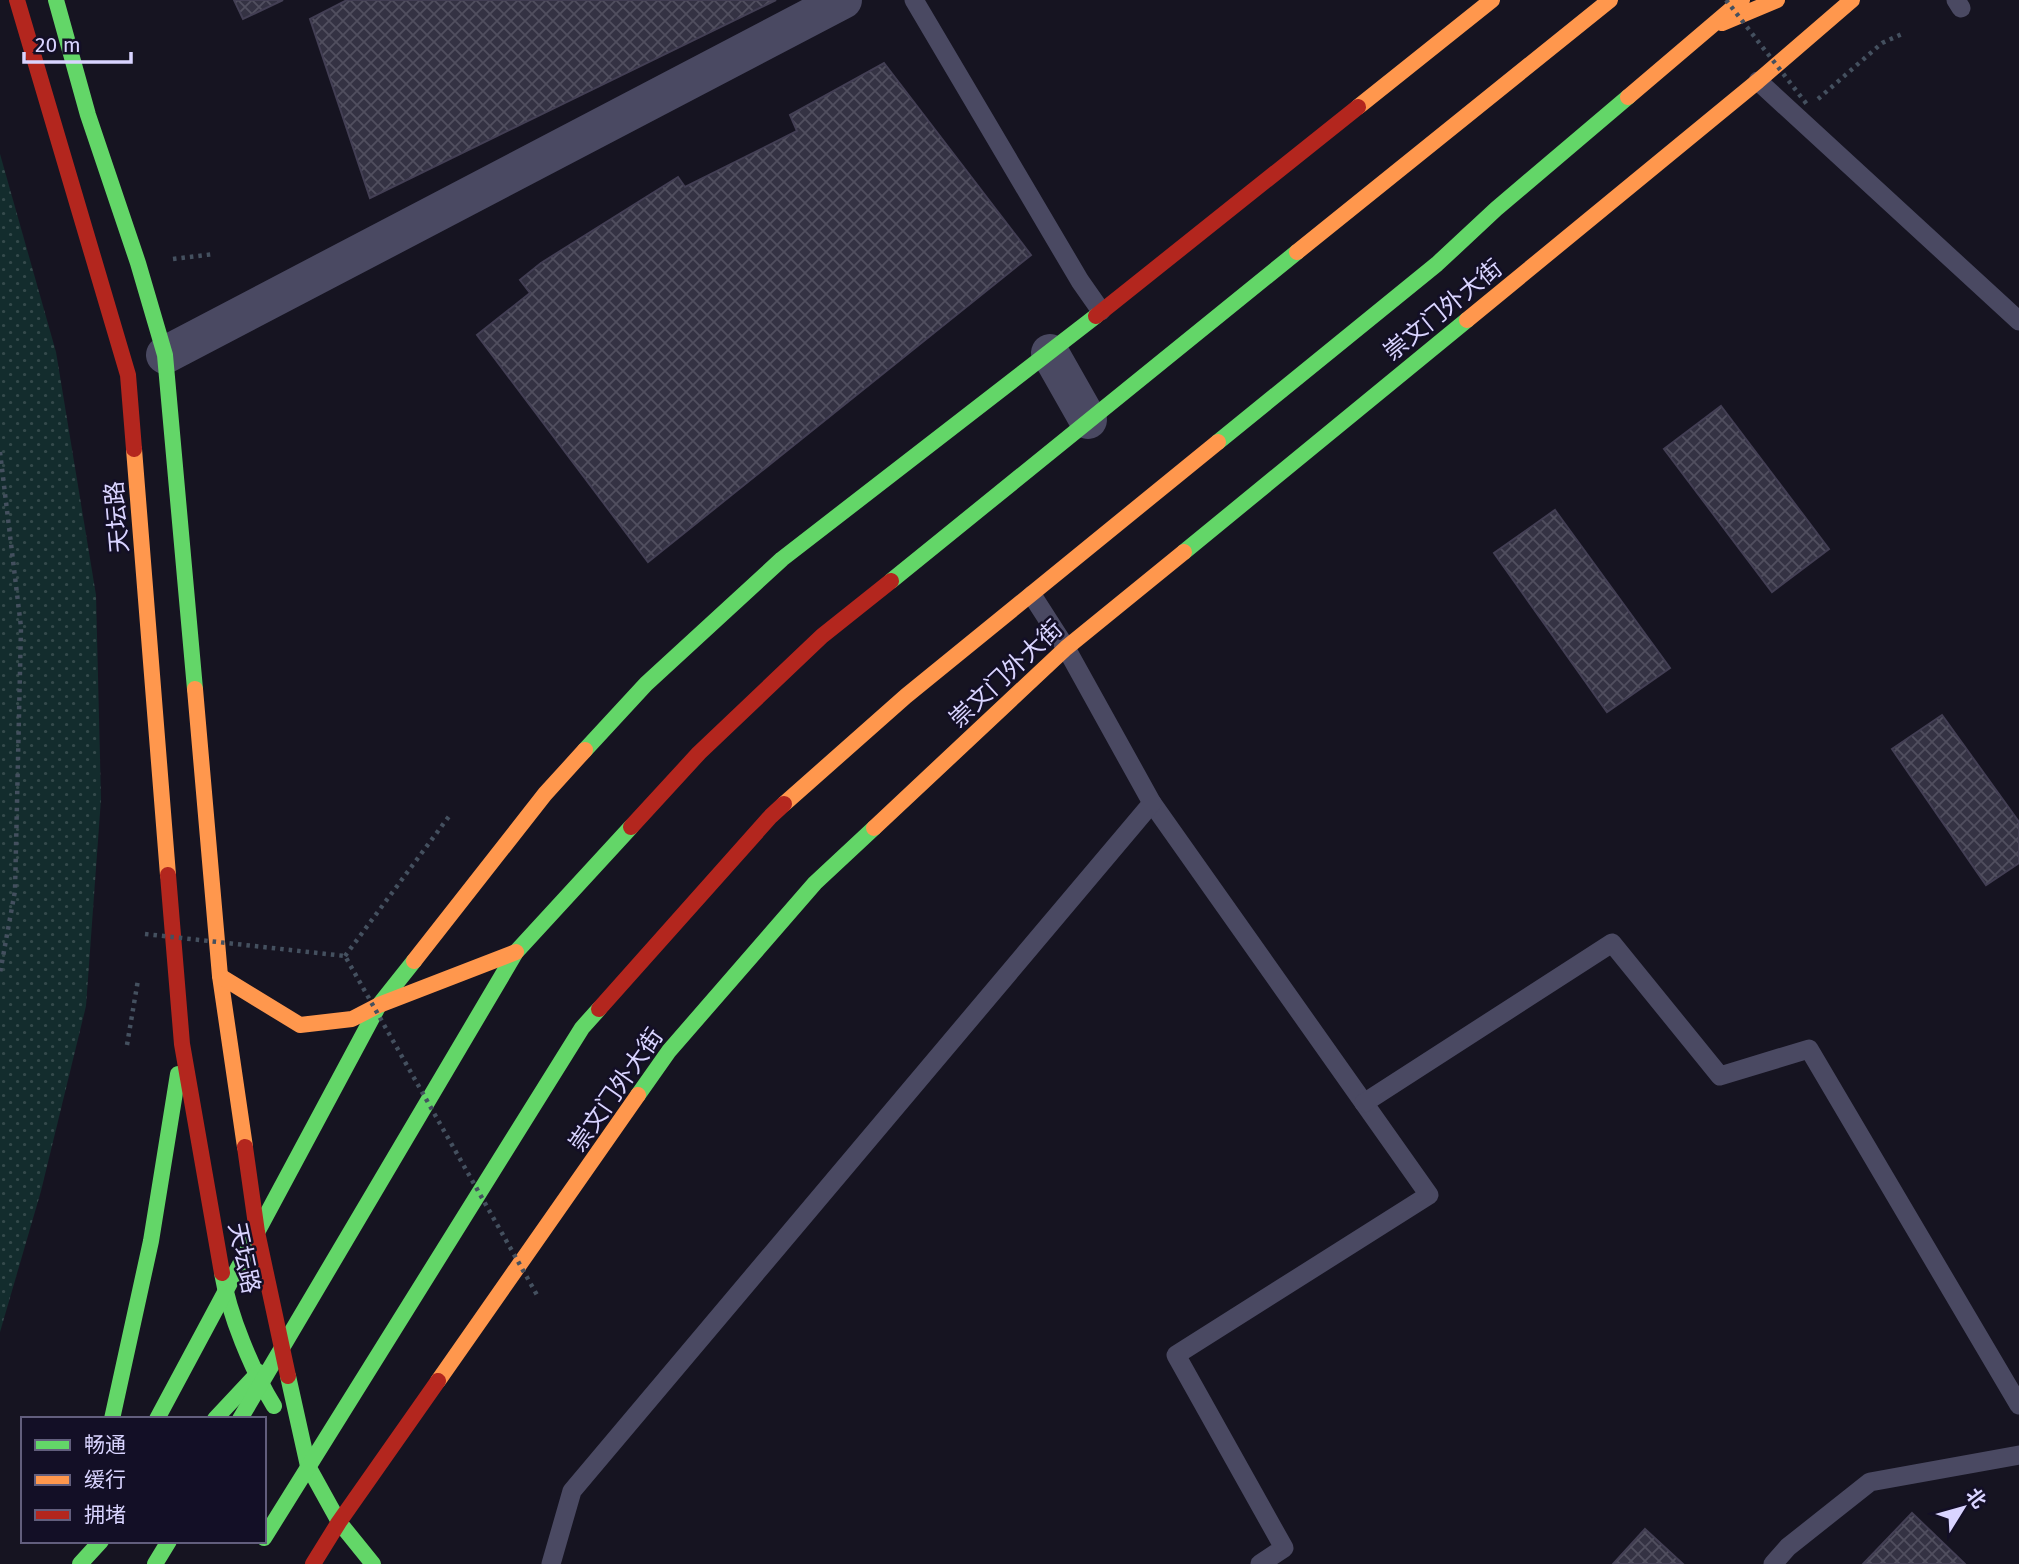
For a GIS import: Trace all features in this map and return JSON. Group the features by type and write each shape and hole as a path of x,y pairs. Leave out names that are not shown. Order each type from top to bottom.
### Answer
{"street":[{"name":"天坛路","path":"17,0 128,375 182,1044 225,1293 259,1378 339,1522 373,1564"},
{"path":"56,0 88,115 138,263 164,355 220,976 257,1232 308,1466"},
{"path":"164,355 843,0"},
{"path":"158,1417 379,1005 545,794 646,684 782,559 1050,353 1492,0"},
{"path":"241,1417 259,1378 281,1347 516,952 699,753 821,636 1610,0"},
{"name":"崇文门外大街","path":"266,1536 582,1028 771,816 906,696 1437,264 1496,209 1742,0"},
{"path":"1707,29 1777,0"},
{"name":"崇文门外大街","path":"313,1564 339,1522 669,1051 816,883 1066,648 1758,81 1852,0"},
{"path":"1050,353 1088,420"},
{"path":"220,976 300,1024 352,1018 516,952"},
{"name":"天坛路","path":"112,1417 150,1241 182,1044"},
{"path":"217,1417 259,1378"},
{"path":"80,1564 85,1543"},
{"path":"80,1564 91,1543"},
{"path":"80,1564 99,1543"},
{"path":"155,1564 168,1543"}],"lane":[{"path":"914,0 1080,281 1101,311"},
{"path":"1758,81 2019,321"},
{"path":"1032,595 1066,648 1152,803 1429,1195 1176,1355 1284,1548 1260,1564"},
{"path":"551,1564 572,1491 1152,803"},
{"path":"1364,1103 1612,943 1720,1076 1809,1049 2019,1405"},
{"path":"1773,1564 1788,1547 1870,1482 2019,1455"}],"path":[{"path":"1726,0 1809,107 1882,43 1902,34"},
{"path":"0,452 21,628 15,891 0,973"},
{"path":"345,956 450,815"},
{"path":"145,934 345,956"},
{"path":"345,956 537,1295"}],"green space":[{"path":"0,154 56,352 96,595 101,799 86,1006 41,1191 0,1332"}],"building":[{"path":"234,0 283,0 243,19"},
{"path":"347,0 776,0 370,198 310,19"},
{"path":"884,63 1031,255 648,562 477,335 530,293 520,280 541,263 678,177 685,187 797,131 790,115"},
{"path":"1721,406 1829,549 1772,592 1664,449"},
{"path":"1555,510 1670,668 1607,712 1494,553"},
{"path":"1942,715 2019,822 2019,863 1986,885 1892,749"},
{"path":"1912,1513 1965,1564 1863,1564"},
{"path":"1645,1529 1683,1564 1613,1564"}],"traffic: fast":[{"path":"56,0 88,115 138,263 165,355 195,689"},
{"path":"1218,442 1437,264 1496,209 1628,97"},
{"path":"891,581 1297,252"},
{"path":"585,750 646,684 782,559 1096,316"},
{"path":"1184,552 1467,320"},
{"path":"241,1417 516,952 631,827"},
{"path":"638,1095 669,1051 815,883 874,828"},
{"path":"158,1417 379,1005 414,961"},
{"path":"266,1535 582,1028 599,1009"},
{"path":"112,1417 151,1241 178,1074"},
{"path":"222,1273 242,1342 274,1406"},
{"path":"217,1417 259,1372"},
{"path":"288,1376 308,1466 339,1522 373,1564"},
{"path":"80,1564 99,1543"},
{"path":"155,1564 168,1543"}],"traffic: slow":[{"path":"1358,107 1492,0"},
{"path":"1297,252 1610,0"},
{"path":"1628,97 1742,0"},
{"path":"1722,23 1777,0"},
{"path":"1467,320 1758,81 1852,0"},
{"path":"784,804 906,696 1218,442"},
{"path":"134,449 168,875"},
{"path":"874,828 1066,648 1184,552"},
{"path":"195,689 220,976 245,1147"},
{"path":"414,961 545,794 585,750"},
{"path":"220,976 300,1025 352,1019 379,1005 516,952"},
{"path":"438,1381 638,1095"}],"traffic: jam":[{"path":"17,0 128,375 134,449"},
{"path":"1096,316 1358,107"},
{"path":"631,827 699,753 822,636 891,581"},
{"path":"599,1009 784,804"},
{"path":"168,875 182,1044 222,1273"},
{"path":"245,1147 257,1232 288,1376"},
{"path":"313,1564 339,1522 438,1381"}]}
